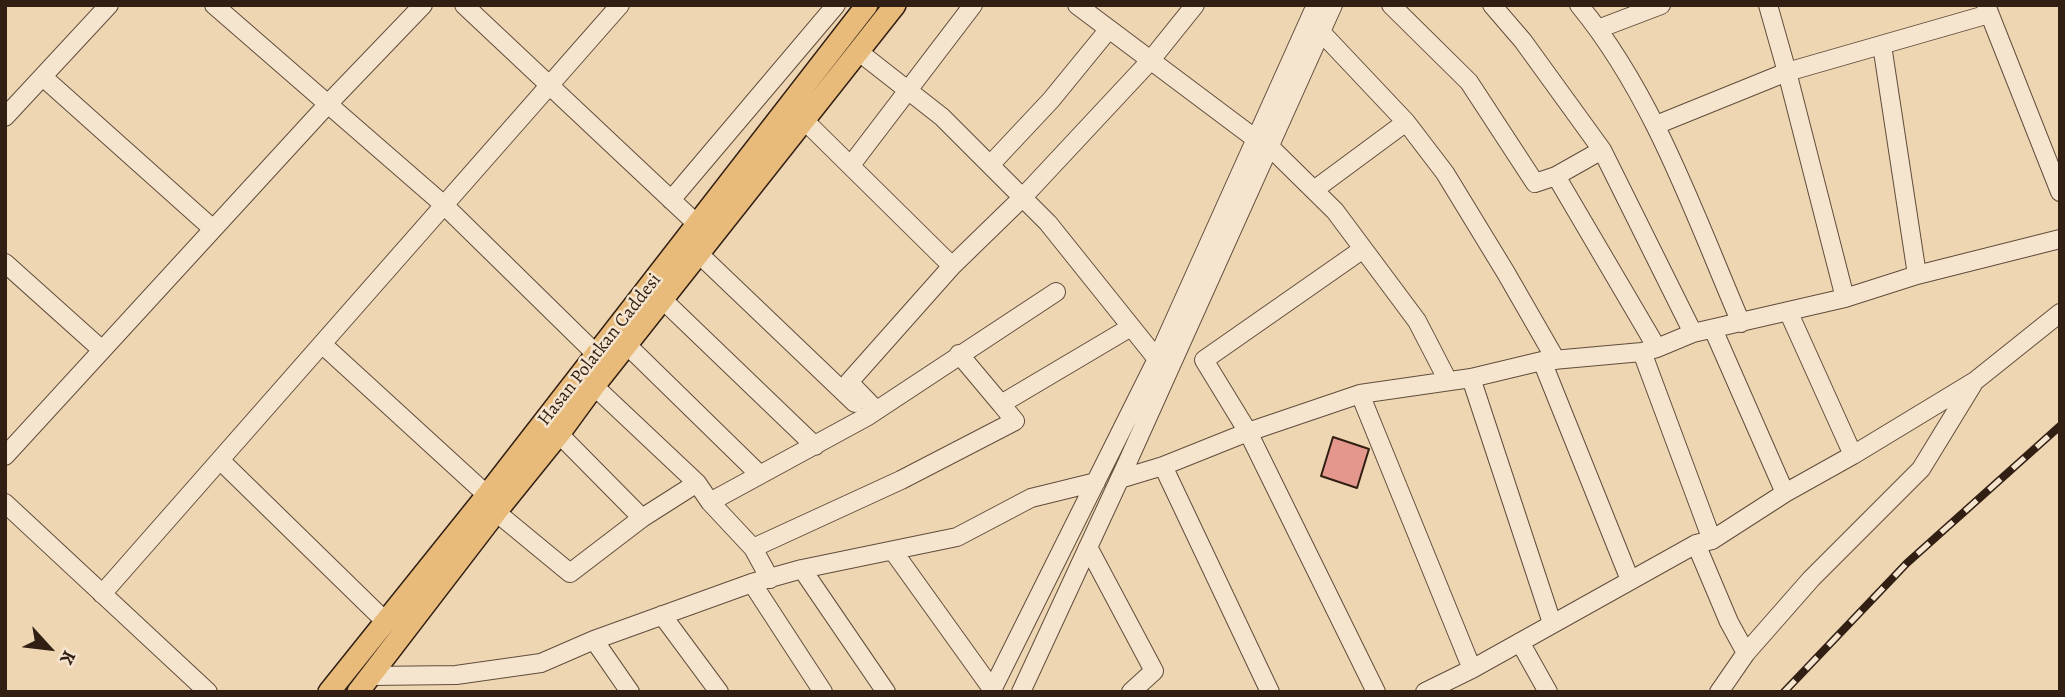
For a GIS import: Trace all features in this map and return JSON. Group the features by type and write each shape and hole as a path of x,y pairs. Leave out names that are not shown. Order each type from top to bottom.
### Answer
{"main road":[{"name":"Hasan Polatkan Caddesi","path":"365,684 596,353 867,5"},
{"name":"Hasan Polatkan Caddesi","path":"329,692 386,622 491,504 559,434 698,253 895,5"}],"street":[{"path":"5,117 109,5"},
{"path":"214,5 444,205 596,353"},
{"path":"5,456 327,105 423,5"},
{"path":"464,5 698,225"},
{"path":"102,594 620,5"},
{"path":"671,200 835,5"},
{"path":"851,164 972,5"},
{"path":"1077,5 1263,143 1335,211 1417,321 1448,381"},
{"path":"872,413 849,382 953,266 1023,197 1150,61 1195,5"},
{"path":"1021,692 1185,335 1316,5"},
{"path":"893,551 991,690 1333,5"},
{"path":"1391,5 1469,82 1535,183 1556,176 1602,150"},
{"path":"1492,5 1523,41 1602,150 1693,333"},
{"path":"1579,5 1598,29 1656,125 1741,323"},
{"path":"1598,29 1661,5"},
{"path":"1768,5 1844,298"},
{"path":"1656,125 1787,72 1882,45 1987,10 2060,192"},
{"path":"990,165 1051,100 1109,29"},
{"path":"1321,32 1406,122 1445,173 1506,272 1549,361 1630,580"},
{"path":"1882,45 1917,275"},
{"path":"859,52 942,117 1023,197 1048,223 1157,359"},
{"path":"43,77 213,229"},
{"path":"804,120 953,266"},
{"path":"1314,190 1406,122"},
{"path":"1556,176 1650,350 1704,542 1730,622 1746,653"},
{"path":"1120,479 1163,466 1248,432 1360,394 1471,378 1549,361 1650,350 1693,333 1844,298 1917,275 2060,239"},
{"path":"1204,360 1363,249"},
{"path":"698,253 872,413"},
{"path":"5,263 102,350"},
{"path":"710,502 872,413 1056,292"},
{"path":"662,299 815,446"},
{"path":"1788,311 1853,455"},
{"path":"1431,690 1704,542 1853,455 1975,381 2060,313"},
{"path":"1001,404 1131,327"},
{"path":"1713,328 1785,493"},
{"path":"1185,335 1204,360 1248,432 1376,692"},
{"path":"322,344 491,504 570,573 642,518 697,483"},
{"path":"627,345 759,474"},
{"path":"753,548 901,480 1015,421 959,354"},
{"path":"1471,378 1552,624"},
{"path":"1719,692 1746,653 1811,579 1921,469 1975,381"},
{"path":"594,386 697,483 710,502 753,548 761,581 823,692"},
{"path":"1360,394 1472,669"},
{"path":"559,434 642,518"},
{"path":"220,460 386,622"},
{"path":"1163,466 1270,692"},
{"path":"365,684 541,663 594,640 761,581 802,569 957,537 1031,498 1096,482"},
{"path":"5,503 208,692"},
{"path":"1088,547 1154,671 1131,692"},
{"path":"802,569 886,692"},
{"path":"662,615 719,692"},
{"path":"594,640 630,692"},
{"path":"1520,642 1548,692"}],"building":[{"path":"1333,437 1369,449 1357,488 1321,476"}],"railway":[{"path":"1784,692 1907,563 2060,426"}]}
